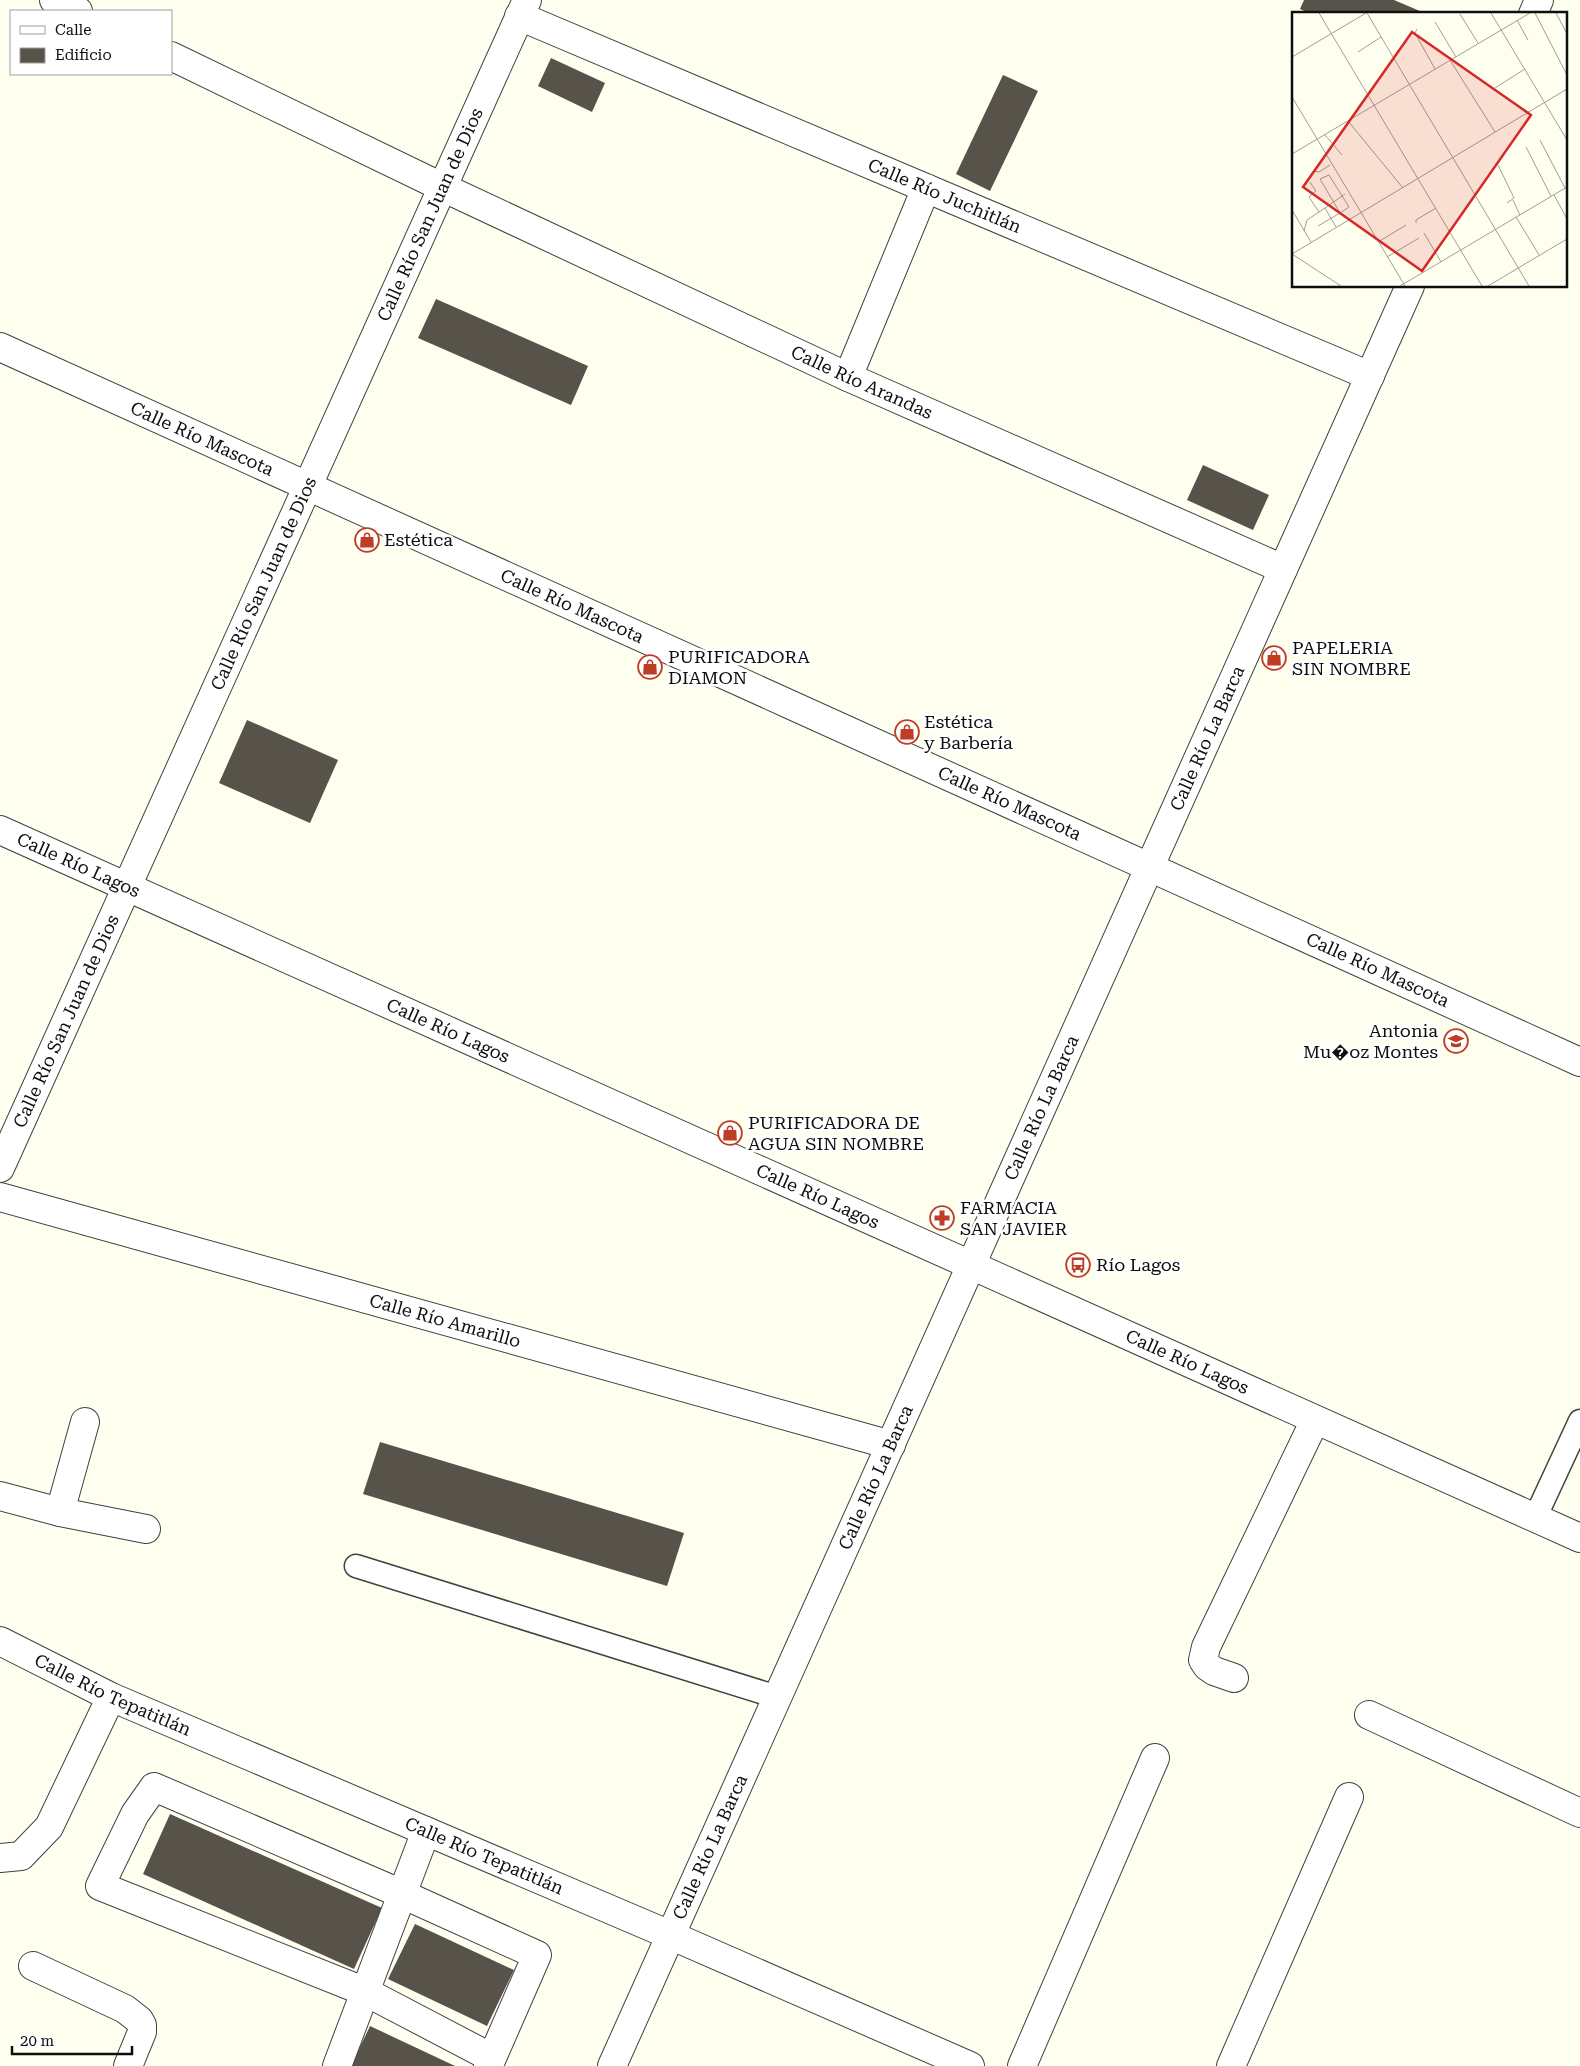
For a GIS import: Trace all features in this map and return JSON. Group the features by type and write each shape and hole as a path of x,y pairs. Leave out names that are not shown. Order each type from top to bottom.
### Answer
{"street":[{"path":"54,0 76,10"},
{"path":"1534,12 1539,0"},
{"name":"Calle Río San Juan de Dios","path":"0,1168 523,8"},
{"name":"Calle Río Juchitlán","path":"523,8 926,188 1370,376"},
{"name":"Calle Río Arandas","path":"172,56 442,187 848,377 1283,570"},
{"path":"848,377 926,188"},
{"name":"Calle Río La Barca","path":"612,2066 1409,288"},
{"name":"Calle Río Mascota","path":"0,347 1580,1062"},
{"name":"Calle Río Lagos","path":"0,830 1580,1538"},
{"name":"Calle Río Amarillo","path":"0,1197 891,1445"},
{"path":"1234,1678 1207,1666 1203,1660 1206,1647 1315,1420"},
{"path":"60,1512 85,1422"},
{"path":"0,1496 60,1512 146,1529"},
{"name":"Calle Río Tepatitlán","path":"0,1641 111,1697 670,1935 970,2066"},
{"path":"0,1858 20,1856 49,1827 111,1697"},
{"path":"1369,1715 1580,1813"},
{"path":"1022,2066 1156,1758"},
{"path":"154,1787 402,1894 537,1955 490,2062 366,1992 100,1886 135,1814 154,1787"},
{"path":"1231,2066 1349,1797"},
{"path":"337,2066 426,1831"},
{"path":"33,1966 125,2009 139,2020 142,2025 142,2032 128,2066"}],"lane":[{"path":"1535,1518 1580,1421"},
{"path":"356,1566 777,1697"}],"building":[{"path":"1304,0 1394,0 1422,12 1307,12 1300,9"},
{"path":"551,58 605,83 592,112 538,86"},
{"path":"1003,75 1038,91 990,191 956,174"},
{"path":"436,299 588,366 571,405 418,338"},
{"path":"1203,465 1269,495 1253,530 1187,500"},
{"path":"247,720 338,760 310,823 219,783"},
{"path":"380,1442 684,1533 667,1586 363,1494"},
{"path":"170,1814 382,1908 354,1969 143,1874"},
{"path":"415,1924 514,1970 487,2026 388,1979"},
{"path":"370,2026 455,2066 351,2066"}],"place":[{"name":"Estética","path":"367,540"},
{"name":"PAPELERIA SIN NOMBRE","path":"1274,658"},
{"name":"PURIFICADORA DIAMON","path":"650,667"},
{"name":"Estética y Barbería","path":"907,732"},
{"name":"Antonia Mu�oz Montes","path":"1456,1041"},
{"name":"PURIFICADORA DE AGUA SIN NOMBRE","path":"730,1133"},
{"name":"FARMACIA SAN JAVIER","path":"942,1218"},
{"name":"Río Lagos","path":"1078,1265"}]}
